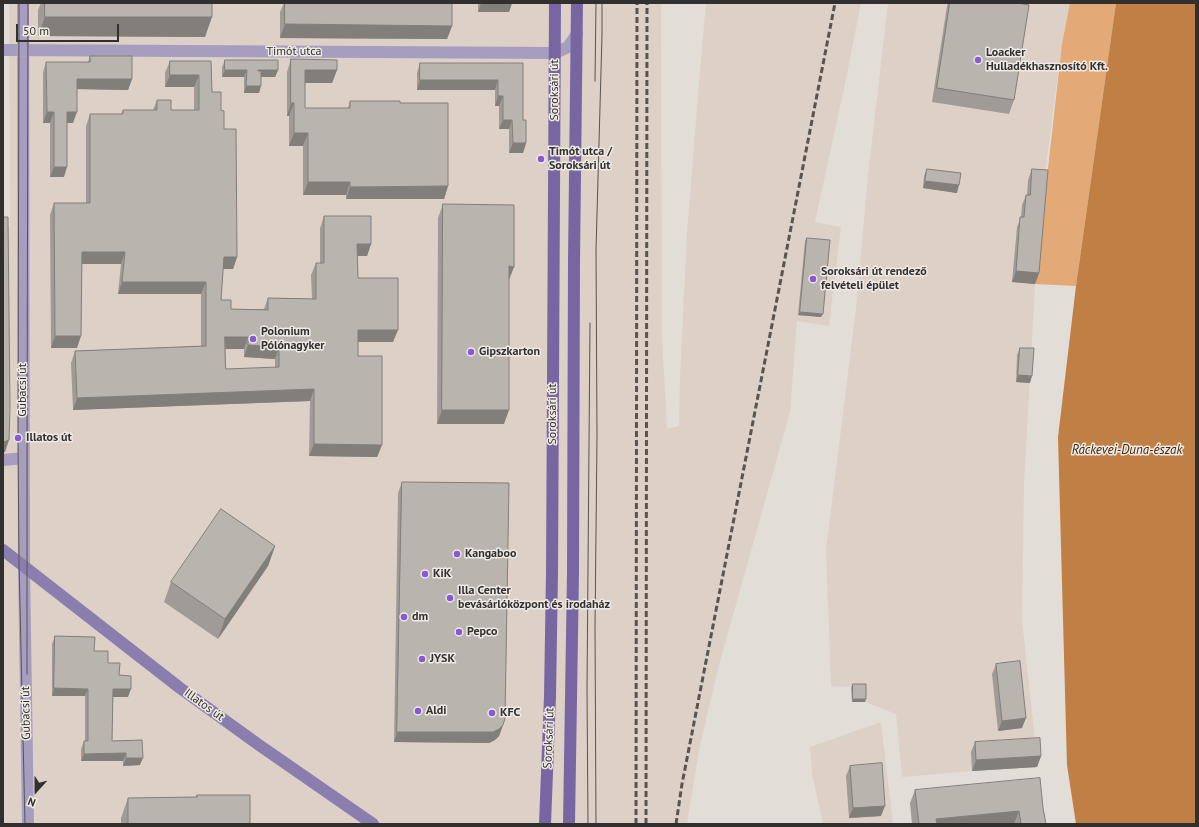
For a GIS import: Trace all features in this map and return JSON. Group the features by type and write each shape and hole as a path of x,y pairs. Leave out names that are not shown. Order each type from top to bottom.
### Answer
{"main road":[{"name":"Soroksári út","path":"546,824 552,566 556,3"},
{"name":"Soroksári út","path":"568,824 573,564 577,3"}],"street":[{"name":"Gubacsi út","path":"23,3 24,566 28,824"},
{"path":"555,52 568,47 577,34"},
{"name":"Timót utca","path":"3,50 555,52"},
{"path":"3,460 24,458"},
{"name":"Illatos út","path":"3,550 186,692 259,746 373,824"}],"shaded area":[{"path":"9,3 661,3 662,337 667,429 679,426 687,233 706,3 861,3 815,222 841,227 829,326 797,321 790,412 718,669 699,750 687,824 3,824 3,226 10,227"},
{"name":"Loacker Hulladékhasznosító Kft.","path":"888,3 1070,3 1062,44 1044,181 1035,284 1024,485 1022,620 1037,767 902,777 896,714 865,702 852,702 851,687 831,686 826,550 856,308 868,175"},
{"path":"1070,3 1116,3 1076,286 1035,284 1062,44"},
{"path":"881,722 893,824 823,824 812,774 810,747"}],"water":[{"name":"Ráckevei-Duna-észak","path":"1116,3 1196,3 1196,824 1076,824 1067,765 1058,437 1076,286"}],"building":[{"path":"45,3 212,3 212,17 45,17"},
{"path":"285,3 452,3 452,26 285,24"},
{"name":"Loacker Hulladékhasznosító Kft.","path":"950,3 1018,3 1029,5 1014,100 937,88"},
{"path":"90,56 132,56 132,79 77,79 77,112 67,112 67,167 54,167 54,112 47,112 46,62 90,62"},
{"path":"291,59 337,60 337,70 305,70 305,108 350,108 350,101 448,103 448,186 350,187 350,182 308,182 308,133 294,133 294,103 291,103"},
{"path":"225,60 278,60 278,70 258,70 261,71 261,86 246,86 247,70 225,70"},
{"path":"170,61 211,61 212,92 221,92 221,110 224,111 224,129 236,129 237,257 224,257 221,300 231,300 231,309 268,310 268,298 316,299 316,263 324,263 324,216 371,216 371,244 357,244 358,278 398,278 398,330 358,330 358,356 382,356 382,445 314,444 314,389 77,398 75,351 206,346 206,282 122,282 125,252 82,252 81,336 55,336 54,203 90,203 90,114 123,114 123,110 157,110 157,100 171,100 171,110 199,110 199,75 170,75","holes":["225,337 248,337 248,345 279,347 279,367 226,369"]},
{"path":"420,63 523,63 523,120 526,120 526,143 513,143 512,120 503,120 503,96 498,96 498,80 420,80"},
{"path":"927,169 961,173 959,185 925,181"},
{"path":"1032,169 1048,170 1039,273 1016,271 1020,217 1024,217 1026,195 1030,195"},
{"name":"Gipszkarton","path":"443,204 514,205 514,267 509,266 509,410 442,410"},
{"path":"3,217 8,217 10,407 9,440 3,442"},
{"name":"Soroksári út rendező felvételi épület","path":"807,238 830,240 823,314 800,312"},
{"path":"1020,348 1034,348 1032,376 1018,375"},
{"name":"Illa Center bevásárlóközpont és irodaház","path":"402,482 509,483 505,718 503,725 493,732 397,732"},
{"path":"221,509 275,546 225,619 171,582"},
{"path":"55,636 95,637 94,651 108,651 108,663 120,663 119,675 131,676 131,689 113,689 112,741 142,740 143,758 126,758 126,753 84,754 84,741 88,741 88,689 54,688"},
{"path":"1020,661 1026,718 1002,721 996,664"},
{"path":"853,684 866,684 866,699 853,699"},
{"path":"1040,738 1041,756 976,760 975,742"},
{"path":"882,763 885,806 853,808 850,766"},
{"path":"1040,778 1046,824 1021,824 1019,811 936,819 937,824 919,824 915,790"},
{"path":"197,795 250,795 250,824 128,824 128,798 197,797"}],"tram line":[{"path":"19,3 18,438 19,562 25,824"},
{"path":"27,674 28,3"},
{"path":"595,81 596,3"},
{"path":"596,824 596,250 602,3"},
{"path":"588,824 587,689 590,323"}],"railway":[{"path":"636,824 637,3"},
{"path":"646,824 647,3"},
{"path":"676,824 682,784 835,3"}],"place":[{"name":"Loacker Hulladékhasznosító Kft.","path":"978,60"},
{"name":"Timót utca / Soroksári út","path":"541,159"},
{"name":"Soroksári út rendező felvételi épület","path":"813,279"},
{"name":"Polonium Pólónagyker","path":"253,339"},
{"name":"Gipszkarton","path":"471,352"},
{"name":"Illatos út","path":"18,438"},
{"name":"Kangaboo","path":"457,554"},
{"name":"KiK","path":"425,574"},
{"name":"Illa Center bevásárlóközpont és irodaház","path":"450,598"},
{"name":"dm","path":"404,617"},
{"name":"Pepco","path":"459,632"},
{"name":"JYSK","path":"422,659"},
{"name":"Aldi","path":"418,711"},
{"name":"KFC","path":"492,713"}]}
